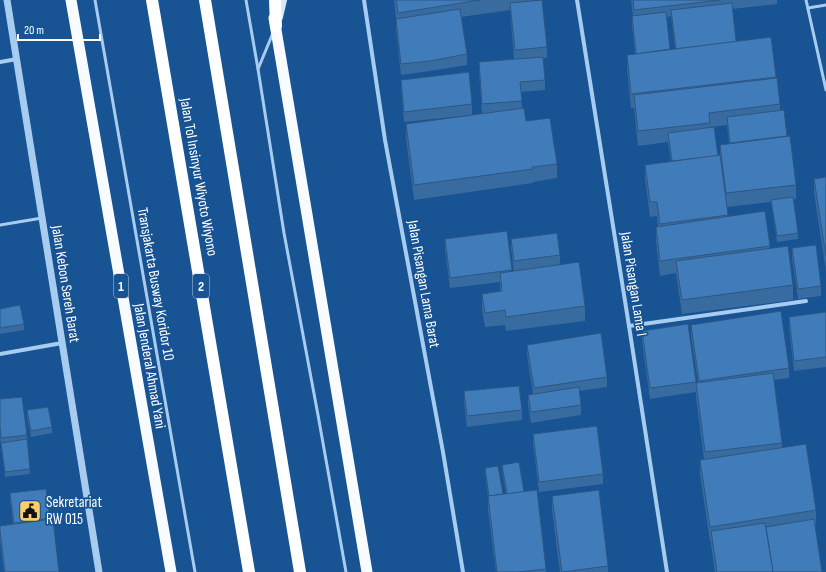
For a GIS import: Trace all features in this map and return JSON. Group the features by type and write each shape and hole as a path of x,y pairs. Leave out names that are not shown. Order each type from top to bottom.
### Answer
{"highway":[{"name":"Jalan Jenderal Ahmad Yani","path":"71,0 171,572"},
{"name":"Jalan Tol Insinyur Wiyoto Wiyono","path":"152,0 249,572"},
{"path":"205,0 300,572"},
{"path":"270,0 276,26 367,572"},
{"path":"275,0 276,26"}],"main road":[{"path":"276,26 283,0"}],"street":[{"name":"Jalan Kebon Sereh Barat","path":"7,0 99,572"},
{"name":"Jalan Pisangan Lama Barat","path":"364,0 385,140 443,452 463,572"},
{"name":"Jalan Pisangan Lama I","path":"577,0 667,572"},
{"path":"0,62 17,60"},
{"path":"629,326 806,301"},
{"path":"0,354 62,343"}],"lane":[{"name":"Transjakarta Busway Koridor 10","path":"95,0 195,572"},
{"path":"246,0 284,233 346,572"},
{"path":"806,0 826,90"},
{"path":"808,8 826,5"},
{"path":"258,69 276,26"},
{"path":"0,225 42,218"}],"building":[{"path":"396,0 480,0 398,13"},
{"path":"542,0 547,47 515,50 510,3"},
{"path":"633,0 720,0 634,10"},
{"path":"732,3 736,42 676,49 671,10"},
{"path":"460,9 467,54 430,61 401,64 396,19"},
{"path":"666,12 670,49 636,54 632,16"},
{"path":"771,37 776,77 631,94 627,55"},
{"path":"543,57 545,80 520,82 522,101 482,104 479,62"},
{"path":"469,72 472,104 404,112 401,80"},
{"path":"777,78 780,104 709,113 710,123 638,131 634,95"},
{"path":"524,108 526,121 550,118 557,164 532,167 533,169 414,185 406,124"},
{"path":"784,110 787,136 730,143 727,117"},
{"path":"714,127 718,156 672,161 668,133"},
{"path":"790,136 796,185 726,193 720,145"},
{"path":"720,155 728,215 660,224 657,202 650,202 645,165"},
{"path":"826,177 826,256 814,179"},
{"path":"793,197 798,233 777,236 771,200"},
{"path":"765,211 770,246 660,261 656,227"},
{"path":"507,231 512,270 450,278 445,239"},
{"path":"557,233 560,255 514,261 511,239"},
{"path":"816,245 821,286 798,289 792,248"},
{"path":"788,246 793,285 682,300 676,261"},
{"path":"579,262 585,306 506,317 505,310 485,313 482,294 502,291 500,273"},
{"path":"20,305 24,324 0,328 0,309"},
{"path":"781,311 789,368 699,381 691,325"},
{"path":"826,312 826,357 794,361 789,317"},
{"path":"688,324 696,382 650,388 642,331"},
{"path":"601,333 607,377 534,388 527,345"},
{"path":"773,373 782,443 705,452 696,383"},
{"path":"519,386 522,410 467,416 464,391"},
{"path":"579,387 581,405 531,412 528,395"},
{"path":"22,397 27,435 1,438 0,399"},
{"path":"48,407 52,427 31,431 27,410"},
{"path":"597,426 603,474 539,482 533,434"},
{"path":"27,439 30,469 5,472 1,443"},
{"path":"806,444 816,510 710,527 700,460"},
{"path":"519,462 524,492 507,494 502,465"},
{"path":"498,466 503,494 489,496 485,468"},
{"name":"Sekretariat RW 015","path":"46,489 50,518 14,523 10,493"},
{"path":"537,490 546,569 518,572 497,572 488,496"},
{"path":"599,490 608,566 562,572 552,496"},
{"path":"53,519 59,572 5,572 0,526"},
{"path":"814,519 822,572 773,572 766,527"},
{"path":"765,523 773,572 717,572 711,531"}],"place":[{"name":"Sekretariat RW 015","path":"30,511"}]}
